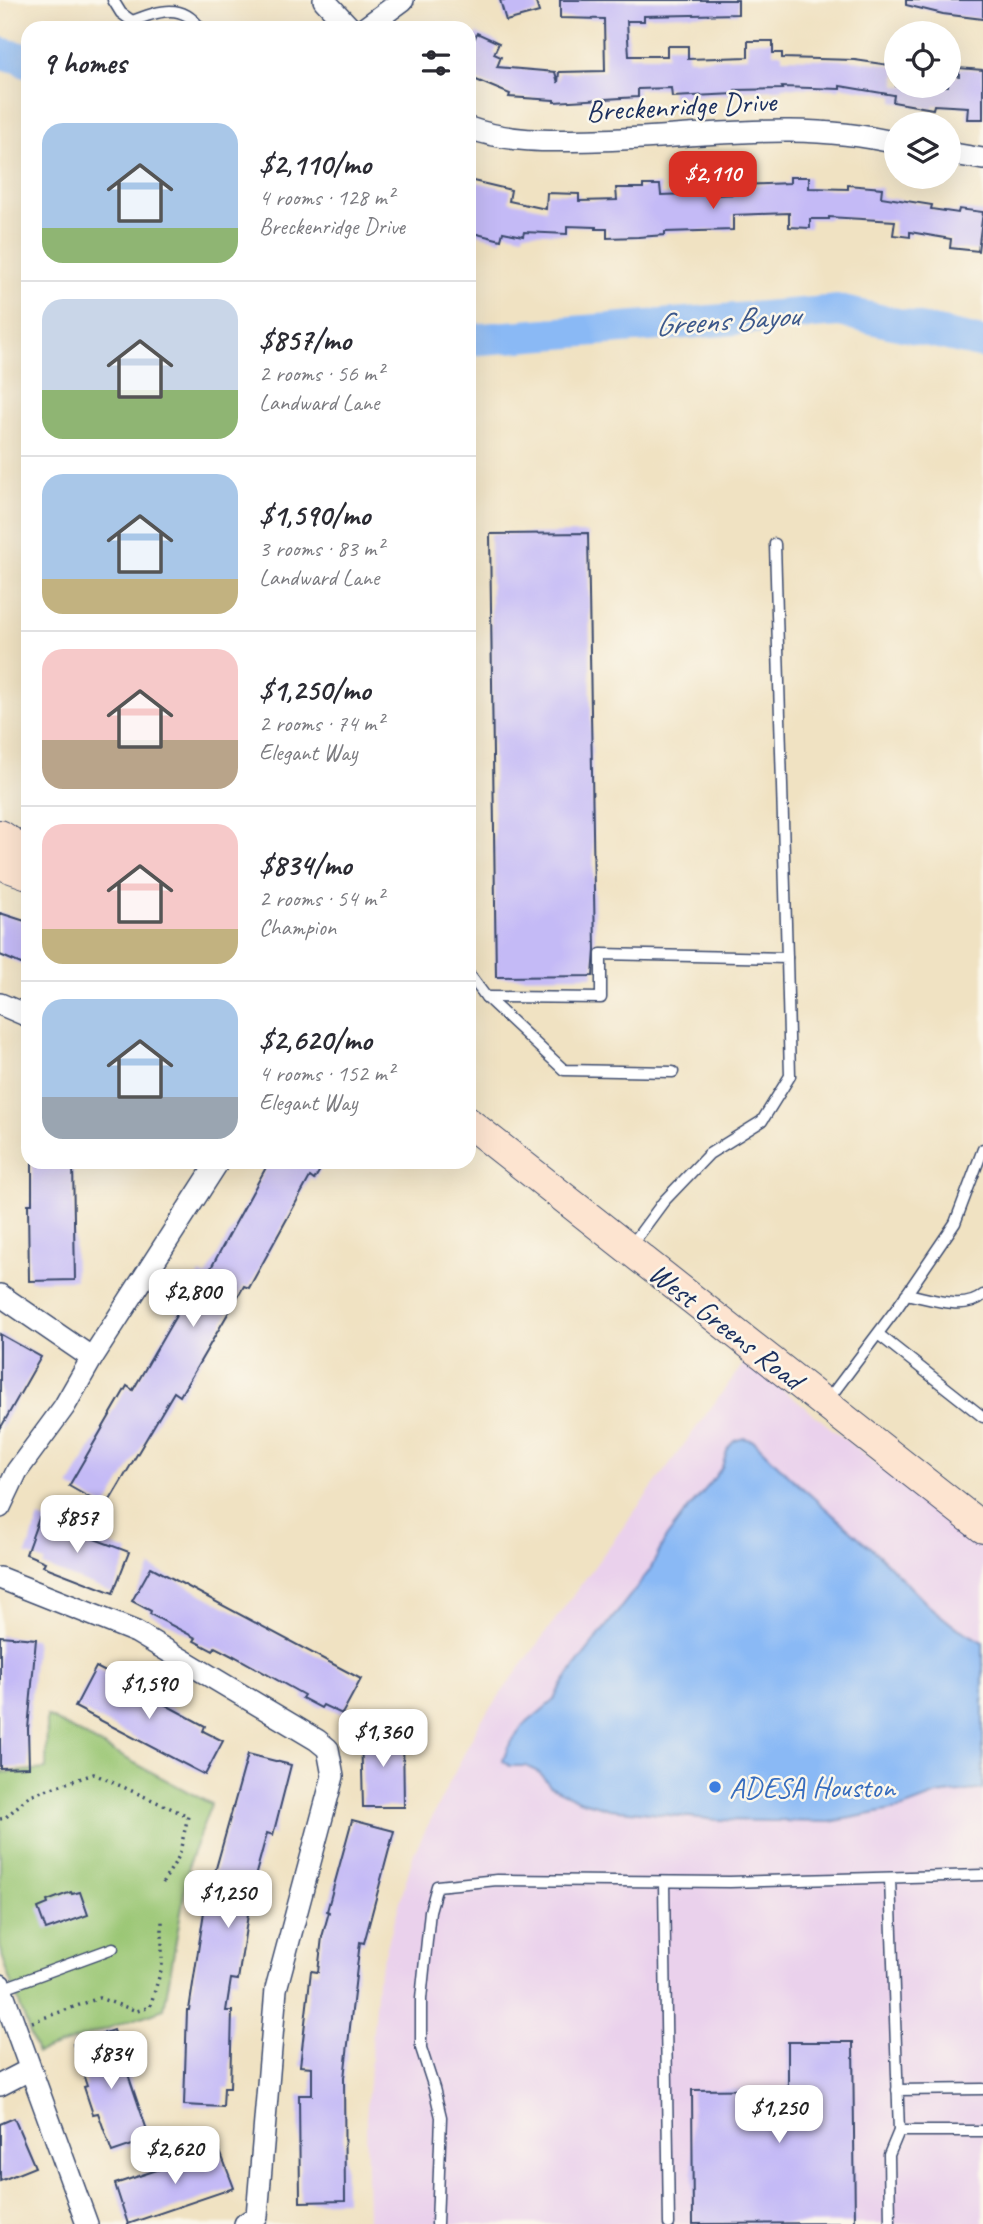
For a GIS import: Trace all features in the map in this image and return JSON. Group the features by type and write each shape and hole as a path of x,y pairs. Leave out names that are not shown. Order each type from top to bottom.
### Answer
{"main road":[{"path":"0,835 21,849"},
{"path":"0,863 21,871"},
{"name":"West Greens Road","path":"476,1129 983,1528"}],"street":[{"path":"324,0 344,21"},
{"path":"374,21 403,0"},
{"name":"Breckenridge Drive","path":"476,131 527,141 800,131 849,133 884,140"},
{"path":"961,155 983,159"},
{"path":"1,1006 21,1014"},
{"path":"0,1507 17,1472 64,1408 92,1358 214,1169"},
{"path":"0,1295 92,1358"},
{"path":"0,1578 136,1632 328,1749 333,1776 276,1989 257,2216 245,2224"},
{"path":"1,1987 87,2224"},
{"path":"0,2085 29,2070"}],"lane":[{"path":"113,0 130,21"},
{"path":"139,21 160,10 171,10 196,21"},
{"path":"628,1249 664,1201 709,1154 762,1121 790,1076 775,544"},
{"path":"486,997 601,998 601,954 787,958"},
{"path":"476,983 486,997 565,1070 673,1072"},
{"path":"825,1404 956,1223 983,1149"},
{"path":"906,1294 958,1303 973,1302 983,1295"},
{"path":"878,1334 983,1417"},
{"path":"437,2224 441,2117 421,2048 421,1999 430,1911 437,1886 497,1880 730,1882 983,1875"},
{"path":"890,1878 899,2131 889,2155 890,2224"},
{"path":"664,1882 669,2224"},
{"path":"1,1987 113,1948"},
{"path":"897,2090 983,2089"},
{"path":"899,2131 983,2131"}],"path":[{"path":"0,1819 5,1818 30,1795 94,1774 188,1816 179,1856 162,1885"},
{"path":"32,2022 99,1998 137,2011 150,2007 162,1967 162,1920"}],"shaded area":[{"name":"ADESA Houston","path":"746,1360 983,1550 983,2224 368,2224 366,2119 377,1981 414,1853 480,1722"}],"green space":[{"path":"47,1716 211,1804 190,1860 164,2009 37,2053 0,1950 0,1773 46,1769"}],"water":[{"path":"744,1438 754,1441 789,1476 880,1556 929,1606 954,1626 983,1642 983,1789 937,1795 903,1808 830,1822 718,1820 610,1809 579,1800 550,1786 540,1773 526,1766 510,1766 503,1761 508,1747 522,1727 554,1700 576,1665 650,1570 666,1538 722,1467 728,1448 734,1441"}],"building":[{"path":"500,0 535,0 539,12 506,21"},
{"path":"560,0 738,0 738,14 644,16 644,21 627,21 629,56 667,56 667,46 688,46 688,59 748,57 748,41 773,41 773,53 782,53 782,58 855,60 884,64 884,93 840,86 840,89 782,87 783,89 735,90 735,94 672,97 671,88 638,89 638,97 554,102 509,97 510,94 476,80 477,33 499,43 494,54 501,57 497,67 555,72 558,83 559,72 605,71 604,19 560,18"},
{"path":"906,0 983,0 983,19 943,14 906,5"},
{"path":"961,68 983,70 983,119 967,119 968,107 934,105 933,109 893,102 894,98 961,98"},
{"path":"790,177 809,177 809,188 848,189 848,185 882,188 881,197 932,205 931,209 958,213 959,209 983,212 978,251 950,248 951,239 910,232 910,237 893,235 895,221 829,217 810,219 810,228 789,227 789,213 733,215 733,230 665,232 665,235 638,237 607,238 607,229 567,226 567,234 524,232 523,236 503,232 501,240 476,234 476,182 511,190 509,201 546,209 547,193 579,194 579,201 617,200 616,188 643,188 643,185 660,185 661,195 690,194 689,184 708,184 709,195 740,194 740,185 790,183"},
{"path":"588,533 595,950 593,976 496,977 490,534"},
{"path":"0,913 21,920 21,964 0,955"},
{"path":"32,1169 73,1169 75,1280 29,1281 28,1204 32,1204"},
{"path":"265,1169 321,1169 314,1180 310,1177 249,1288 244,1286 180,1396 174,1392 106,1507 69,1486 127,1386 133,1390 200,1274 206,1277"},
{"path":"0,1334 41,1357 0,1429"},
{"path":"39,1518 129,1552 113,1593 43,1566 45,1562 26,1554"},
{"path":"151,1567 361,1679 342,1714 323,1705 321,1708 302,1698 304,1695 234,1656 215,1647 213,1651 194,1641 196,1638 150,1614 151,1611 132,1601"},
{"path":"0,1636 36,1639 28,1729 29,1767 0,1768"},
{"path":"96,1667 165,1702 164,1704 205,1726 203,1731 223,1741 205,1775 75,1707"},
{"path":"403,1730 404,1807 363,1807 361,1731"},
{"path":"248,1754 291,1765 273,1835 267,1833 252,1888 238,1980 231,1979 226,2011 232,2011 230,2088 224,2088 223,2107 184,2105 187,2010 209,1879 213,1879"},
{"path":"352,1820 394,1831 364,1943 360,1942 344,2078 345,2201 300,2202 299,2095 312,2095 312,2067 300,2066 311,1971 318,1972 322,1937 329,1912 327,1911"},
{"path":"71,1892 80,1892 88,1915 46,1930 38,1908 48,1904 47,1901"},
{"path":"113,2030 150,2139 112,2152 98,2113 93,2114 73,2044"},
{"path":"788,2042 853,2042 855,2223 693,2224 692,2090 788,2089"},
{"path":"14,2118 35,2167 0,2181 0,2124"},
{"path":"218,2146 234,2188 128,2224 115,2184 181,2162"}],"waterway":[{"name":"Greens Bayou","path":"0,53 21,58"},
{"name":"Greens Bayou","path":"476,339 839,311 983,343"}],"place":[{"name":"ADESA Houston","path":"715,1787"}]}
